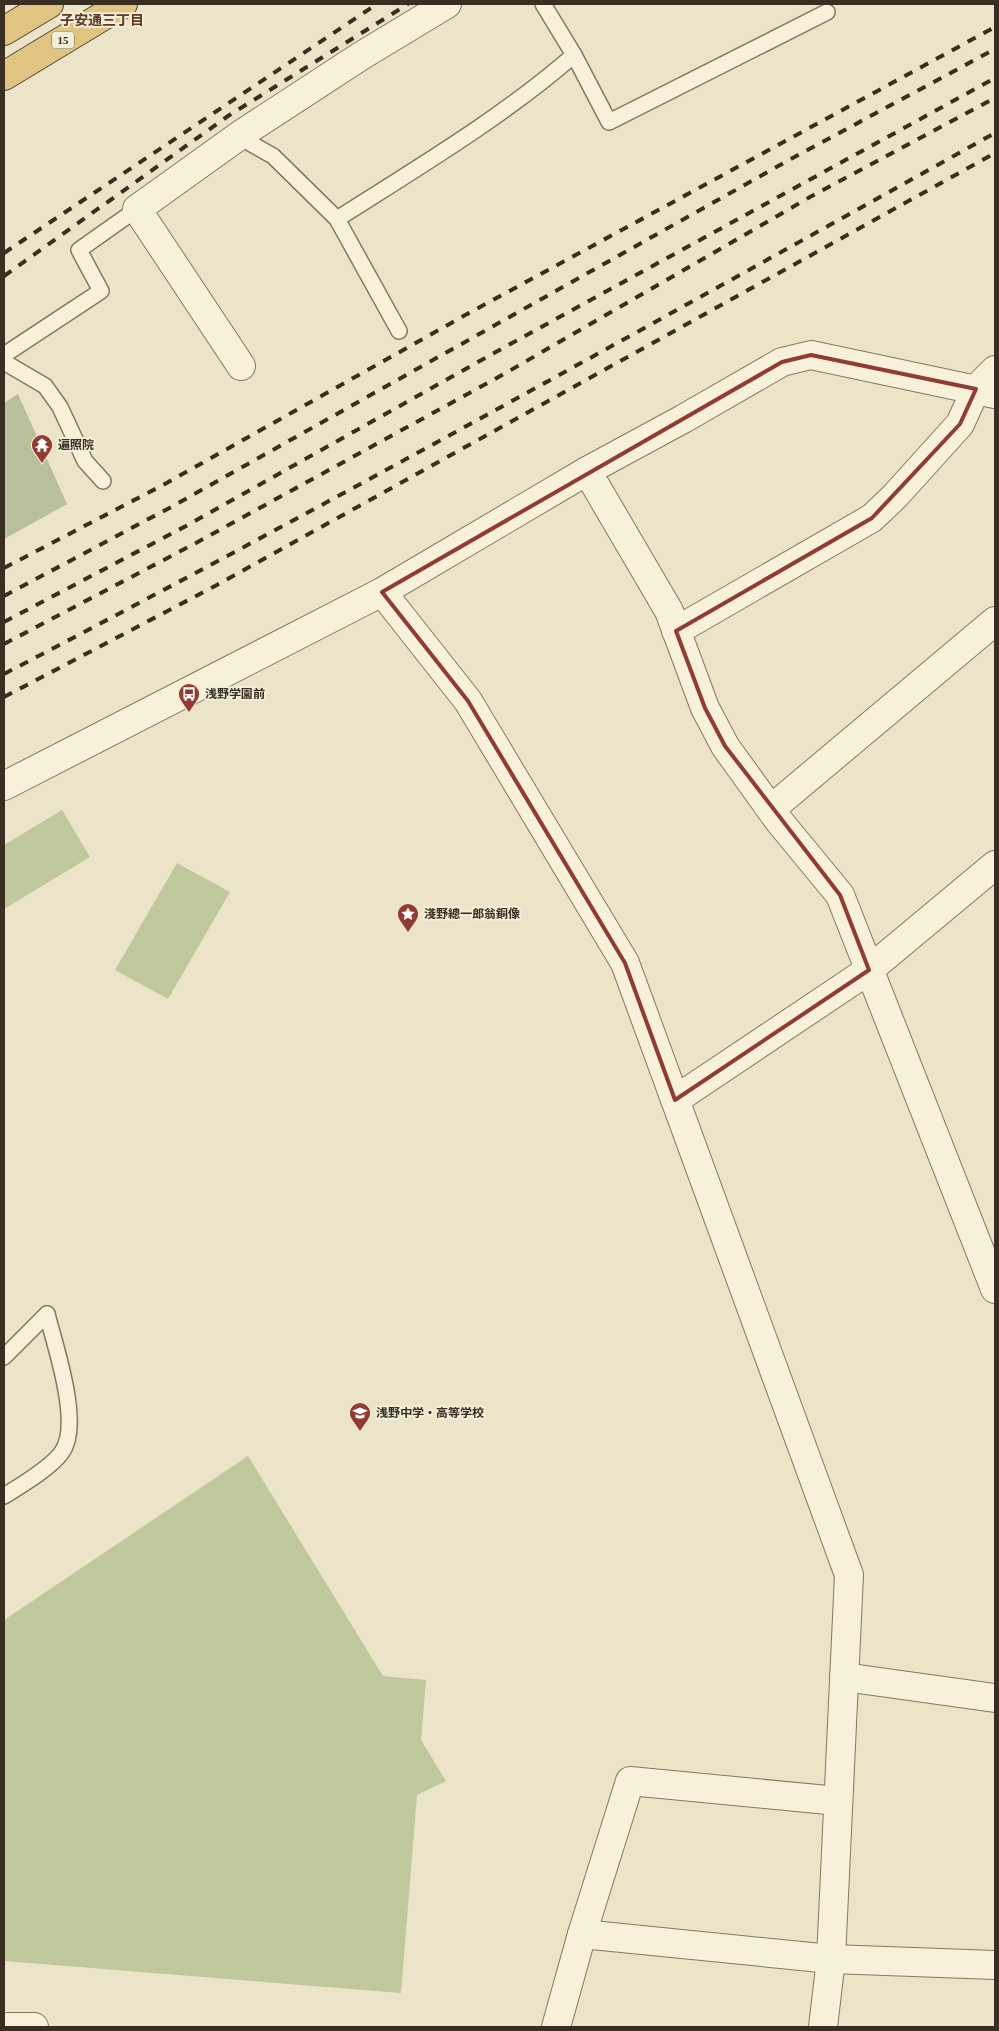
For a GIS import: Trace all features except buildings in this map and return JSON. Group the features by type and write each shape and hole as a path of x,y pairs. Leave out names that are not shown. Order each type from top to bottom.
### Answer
{"highway":[{"path":"4,31 48,4"},
{"name":"15","path":"4,76 122,4"}],"street":[{"path":"241,366 137,209 239,137 361,56 447,4"},
{"path":"4,786 382,592 586,471 683,419 782,362 811,355 986,392"},
{"path":"676,631 872,518 895,496 960,424 986,392 995,370"},
{"path":"586,471 669,611 705,708 725,746 771,809 840,895 995,1289"},
{"path":"382,592 468,701 625,963 849,1575 831,1959 824,2027"},
{"path":"771,809 995,621"},
{"path":"675,1100 869,970 995,865"},
{"path":"844,1677 995,1698"},
{"path":"556,2027 582,1934 630,1781 838,1801"},
{"path":"582,1934 831,1959 995,1965"},
{"path":"4,2027 34,2027"}],"lane":[{"path":"543,4 574,55 609,122 827,12"},
{"path":"337,220 422,165 543,82 574,55"},
{"path":"239,137 273,156 337,220 399,331"},
{"path":"4,355 101,291 79,250 137,209"},
{"path":"4,362 45,386 60,407 85,461 103,482"},
{"path":"4,1357 47,1314 69,1404 69,1433 63,1452 36,1476 4,1496"}],"highlighted area":[{"path":"811,355 976,389 960,424 872,518 676,631 705,708 725,746 840,895 869,970 675,1100 625,963 468,701 382,592 782,362"}],"green space":[{"path":"18,394 67,504 4,539 4,403"},
{"path":"62,810 90,857 4,909 4,845"},
{"path":"177,863 230,892 168,999 115,970"},
{"path":"248,1456 383,1676 426,1680 421,1740 446,1781 417,1795 401,1993 4,1961 4,1620"}],"railway":[{"path":"4,253 377,4"},
{"path":"4,276 228,116 408,4"},
{"path":"4,568 163,485 469,313 995,27"},
{"path":"4,596 173,506 789,160 995,49"},
{"path":"4,622 186,526 494,353 995,78"},
{"path":"4,644 194,544 504,374 810,197 995,98"},
{"path":"4,674 378,475 995,133"},
{"path":"4,697 215,586 995,153"}],"place":[{"name":"遍照院","path":"42,464"},
{"name":"浅野学園前","path":"189,713"},
{"name":"淺野總一郎翁銅像","path":"408,933"},
{"name":"浅野中学・高等学校","path":"360,1432"}],"district":[{"name":"子安通三丁目","path":"102,20"}]}
